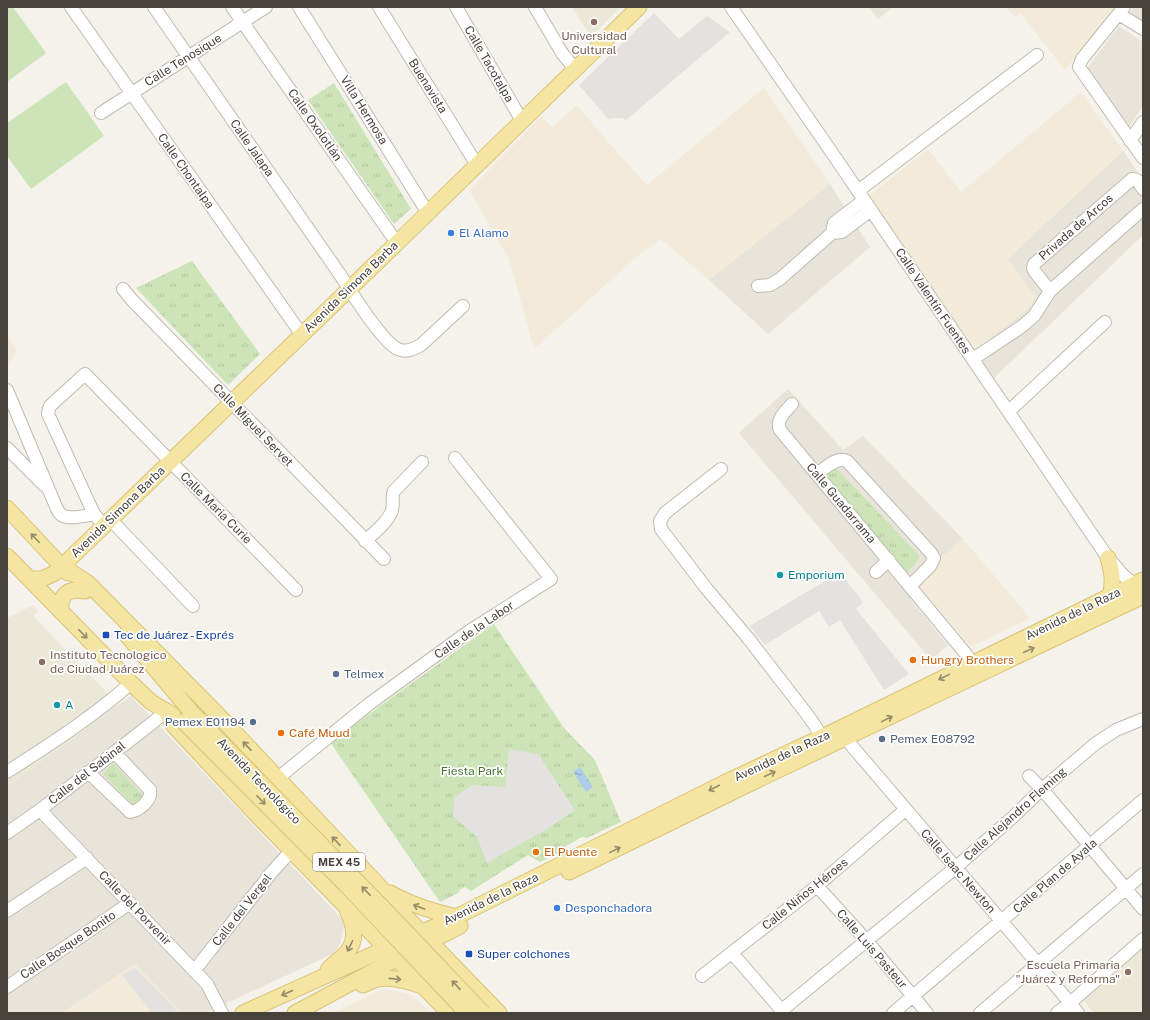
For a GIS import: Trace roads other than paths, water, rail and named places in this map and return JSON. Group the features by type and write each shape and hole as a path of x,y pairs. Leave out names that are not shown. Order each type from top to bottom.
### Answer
{"main road":[{"name":"Avenida Simona Barba","path":"30,579 45,578 55,573 103,520 170,462 478,165 639,7"},
{"name":"Avenida Tecnológico","path":"7,508 128,637 188,718 467,1013"},
{"name":"Avenida Tecnológico","path":"7,556 151,702 166,711 188,718 387,912 483,1013"},
{"path":"1108,558 1113,582 1110,596"},
{"path":"62,566 88,583 224,721 380,887 407,918 499,1013"},
{"name":"Avenida de la Raza","path":"844,733 972,664 1110,596 1141,587"},
{"name":"Avenida de la Raza","path":"429,941 454,924 744,787 823,742 1141,587"},
{"path":"62,612 61,604 64,595 72,590 85,591"},
{"path":"166,711 174,726 347,909 449,1013"},
{"path":"380,887 404,901 427,910 454,924 450,949 458,970"},
{"path":"322,977 334,963 347,953 354,938 354,925 347,909"},
{"path":"295,1013 344,988 387,949 390,941 399,938 407,918"},
{"path":"243,1013 387,949 429,941"},
{"path":"410,973 412,964 416,958 424,952 429,941"},
{"path":"344,988 357,987 378,979 391,978 400,979 423,986"}],"street":[{"name":"Calle Chontalpa","path":"71,7 302,335"},
{"name":"Calle Jalapa","path":"154,7 368,317 393,346 404,351 408,351 421,345 463,306"},
{"name":"Calle Oxolotlán","path":"232,7 397,243"},
{"name":"Calle Tenosique","path":"101,113 131,92 189,57 266,7"},
{"name":"Villa Hermosa","path":"299,7 428,213"},
{"name":"Buenavista","path":"379,7 478,165"},
{"name":"Calle Tacotalpa","path":"456,7 522,121"},
{"path":"535,7 562,53 575,69"},
{"name":"Calle Valentín Fuentes","path":"730,7 871,210 1108,558 1124,576 1141,587"},
{"path":"1143,29 1122,10 1082,59 1079,67 1143,158"},
{"path":"832,233 834,223 861,196 1037,55"},
{"path":"1130,140 1143,122"},
{"name":"Privada de Arcos","path":"1050,291 1033,269 1034,264 1132,179 1137,180 1143,189"},
{"path":"973,359 1021,327 1034,316 1050,291 1143,209"},
{"path":"758,286 770,285 780,279 832,233 842,232 871,210"},
{"name":"Calle Miguel Servet","path":"123,289 231,403 384,559"},
{"path":"1009,412 1105,322"},
{"name":"Calle Maria Curie","path":"103,520 49,417 48,411 50,406 85,374 296,590"},
{"path":"7,390 57,509 63,516 103,520 193,606"},
{"name":"Calle Guadarrama","path":"792,404 781,417 778,427 966,654 972,664"},
{"path":"7,448 49,490"},
{"name":"Calle de la Labor","path":"278,778 375,699 468,632 551,579 455,458"},
{"path":"817,474 838,460 847,460 931,553 934,558 930,566 910,586"},
{"path":"365,541 392,512 392,496 394,491 422,462"},
{"path":"721,469 665,513 660,521 661,529 806,713 823,742"},
{"path":"876,572 889,560"},
{"path":"7,772 52,743 116,696 131,683"},
{"name":"Calle del Sabinal","path":"7,833 40,810 166,711"},
{"name":"Calle Alejandro Fleming","path":"783,1011 866,940 955,868 1013,817 1042,789 1106,736 1116,730 1143,719"},
{"name":"Calle Isaac Newton","path":"844,733 851,745 1002,921 1078,1013"},
{"path":"88,772 130,812 138,810 151,795 150,790 114,752"},
{"path":"1029,776 1042,789 1143,909"},
{"name":"Calle Plan de Ayala","path":"893,1013 1143,800"},
{"name":"Calle del Porvenir","path":"40,810 207,984 222,1013"},
{"name":"Calle Niños Héroes","path":"702,976 816,886 906,810"},
{"name":"Calle del Vergel","path":"194,971 271,873 292,851"},
{"path":"7,911 87,858"},
{"path":"980,1013 1143,874"},
{"name":"Calle Luis Pasteur","path":"816,886 866,940 927,1013"},
{"name":"Calle Bosque Bonito","path":"7,987 130,903"},
{"path":"1057,1013 1143,939"},
{"path":"732,953 783,1011"}],"water":[{"path":"580,767 593,787 586,792 573,772"}],"place":[{"name":"Universidad Cultural","path":"594,22"},
{"name":"El Alamo","path":"451,233"},
{"name":"Emporium","path":"780,575"},
{"name":"Tec de Juárez - Exprés","path":"106,635"},
{"name":"Hungry Brothers","path":"913,660"},
{"name":"Instituto Tecnologico de Ciudad Juárez","path":"42,662"},
{"name":"Telmex","path":"336,674"},
{"name":"A","path":"57,705"},
{"name":"Pemex E01194","path":"253,722"},
{"name":"Café Muud","path":"281,733"},
{"name":"Pemex E08792","path":"882,739"},
{"name":"El Puente","path":"536,852"},
{"name":"Desponchadora","path":"557,908"},
{"name":"Super colchones","path":"469,954"},
{"name":"Escuela Primaria \"Juárez y Reforma\"","path":"1128,972"}],"park label":[{"name":"Fiesta Park","path":"472,771"}]}
